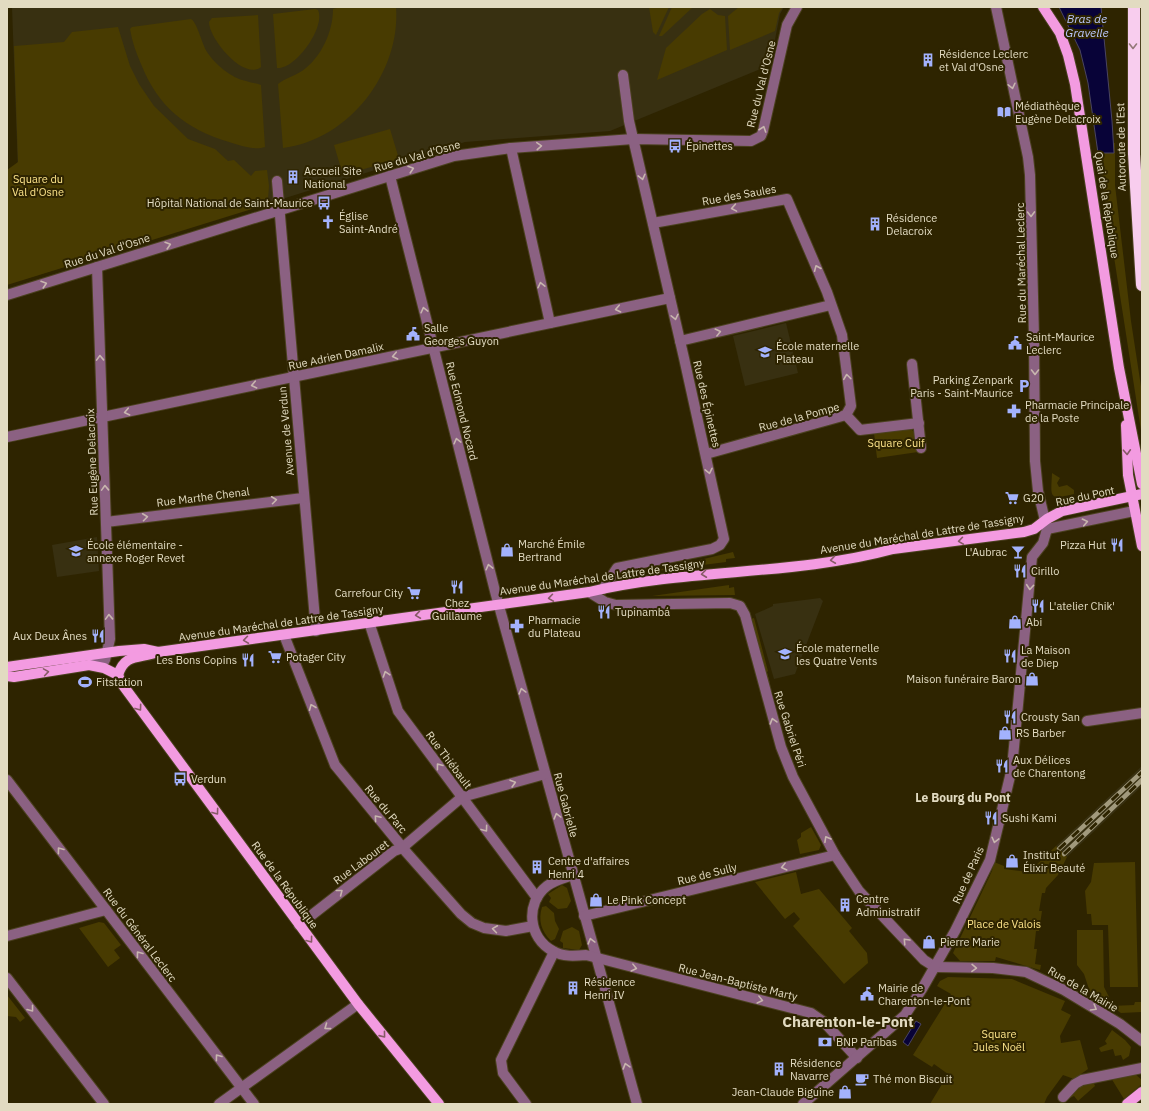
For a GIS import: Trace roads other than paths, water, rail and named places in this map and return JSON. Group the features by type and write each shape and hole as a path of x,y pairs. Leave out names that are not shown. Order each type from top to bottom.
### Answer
{"highway":[{"name":"Autoroute de l’Est","path":"1131,10 1134,154 1142,285"}],"main road":[{"name":"Quai de la République","path":"1043,7 1060,33 1068,54 1076,84 1127,413 1134,440 1142,484"},
{"name":"Quai de la République","path":"1127,413 1128,475 1132,496 1138,511 1142,546"},
{"name":"Rue du Pont","path":"1046,525 1062,511 1142,494"},
{"name":"Avenue du Maréchal de Lattre de Tassigny","path":"7,676 14,677 89,665 104,668 118,675 121,665 128,659 158,652 590,592 713,573 772,569 872,555 893,549 1024,532 1046,525"},
{"name":"Avenue du Maréchal de Lattre de Tassigny","path":"7,668 119,651 144,649 158,652"},
{"name":"Rue de la République","path":"118,675 122,684 358,1004 439,1104"},
{"path":"1127,1104 1142,1092"}],"street":[{"name":"Rue du Val d'Osne","path":"7,295 454,156 511,148 633,139 740,142 756,139 763,131 789,20 797,7"},
{"name":"Rue du Maréchal Leclerc","path":"996,7 1030,175 1035,461 1038,491 1046,525"},
{"name":"Rue des Épinettes","path":"603,589 617,568 712,549 720,545 724,539 706,454 629,121 623,75"},
{"path":"511,148 550,323"},
{"name":"Rue Edmond Nocard","path":"390,176 498,605"},
{"name":"Avenue de Verdun","path":"277,181 303,498 316,631"},
{"name":"Rue des Saules","path":"653,222 787,199 831,305"},
{"name":"Rue Eugène Delacroix","path":"97,267 110,639 107,654"},
{"name":"Rue Adrien Damalix","path":"7,437 670,298"},
{"path":"680,341 831,305 842,335 851,406 846,415"},
{"path":"912,364 922,448"},
{"name":"Rue de la Pompe","path":"706,454 846,415 860,430 918,423"},
{"name":"Rue Marthe Chenal","path":"106,522 303,498"},
{"path":"1046,525 1138,511"},
{"name":"Rue de Paris","path":"803,1104 857,1058 880,1035 905,1015 935,967 990,860 1012,768 1032,557 1043,543 1046,525"},
{"name":"Rue Gabriel Péri","path":"590,592 606,602 616,605 730,603 740,606 745,615 782,752 793,778 835,855 859,891 924,960 935,967"},
{"name":"Rue Gabrielle","path":"498,605 637,1104"},
{"name":"Rue Thiébault","path":"369,622 398,710 537,898"},
{"name":"Rue du Parc","path":"284,635 335,765 402,848 434,885 472,923 484,928 506,931 533,926"},
{"name":"Avenue du Maréchal de Lattre de Tassigny","path":"89,665 105,660 107,654"},
{"path":"1087,720 1142,713"},
{"name":"Rue Labouret","path":"299,925 394,851 402,848 462,797 545,774"},
{"name":"Rue du Général Leclerc","path":"7,780 254,1104"},
{"name":"Rue de Sully","path":"584,916 835,855"},
{"path":"526,1104 502,1073 501,1060 554,952 540,940 533,926 533,911 537,898 547,886 573,875"},
{"path":"7,936 106,910"},
{"name":"Rue Jean-Baptiste Marty","path":"554,952 567,956 586,956 811,1013 824,1022 857,1058"},
{"name":"Rue de la Mairie","path":"935,967 993,968 1026,972 1064,990 1120,1024 1142,1040"},
{"path":"7,978 104,1104"},
{"path":"219,1104 358,1004"},
{"path":"1063,1097 1071,1087 1082,1080 1142,1068"}],"water":[{"name":"Bras de Gravelle","path":"1059,7 1101,7 1114,153 1098,153 1088,83 1080,50"},
{"path":"916,1021 921,1024 908,1046 903,1042"}],"railway":[{"path":"1059,849 1142,772"},
{"path":"1064,854 1142,780"}],"place":[{"name":"Résidence Leclerc et Val d'Osne","path":"928,60"},
{"name":"Médiathèque Eugène Delacroix","path":"1004,112"},
{"name":"Épinettes","path":"675,146"},
{"name":"Accueil Site National","path":"293,177"},
{"name":"Hôpital National de Saint-Maurice","path":"324,203"},
{"name":"Église Saint-André","path":"328,222"},
{"name":"Résidence Delacroix","path":"875,224"},
{"name":"Salle Georges Guyon","path":"413,334"},
{"name":"Saint-Maurice Leclerc","path":"1015,343"},
{"name":"École maternelle Plateau","path":"765,352"},
{"name":"Parking Zenpark Paris - Saint-Maurice","path":"1024,386"},
{"name":"Pharmacie Principale de la Poste","path":"1014,411"},
{"name":"G20","path":"1012,498"},
{"name":"Pizza Hut","path":"1117,545"},
{"name":"Marché Émile Bertrand","path":"507,550"},
{"name":"École élémentaire - annexe Roger Revet","path":"76,551"},
{"name":"L'Aubrac","path":"1018,552"},
{"name":"Cirillo","path":"1020,571"},
{"name":"Chez Guillaume","path":"457,587"},
{"name":"Carrefour City","path":"414,593"},
{"name":"L'atelier Chik'","path":"1038,606"},
{"name":"Tupinambá","path":"604,612"},
{"name":"Abi","path":"1015,622"},
{"name":"Pharmacie du Plateau","path":"517,626"},
{"name":"Aux Deux Ânes","path":"98,636"},
{"name":"École maternelle les Quatre Vents","path":"785,654"},
{"name":"La Maison de Diep","path":"1010,656"},
{"name":"Potager City","path":"275,657"},
{"name":"Les Bons Copins","path":"248,660"},
{"name":"Maison funéraire Baron","path":"1032,679"},
{"name":"Fitstation","path":"85,682"},
{"name":"Crousty San","path":"1010,717"},
{"name":"RS Barber","path":"1005,733"},
{"name":"Aux Délices de Charentong","path":"1002,766"},
{"name":"Verdun","path":"180,779"},
{"name":"Sushi Kami","path":"991,818"},
{"name":"Institut Élixir Beauté","path":"1012,861"},
{"name":"Centre d'affaires Henri 4","path":"537,867"},
{"name":"Le Pink Concept","path":"596,900"},
{"name":"Centre Administratif","path":"845,905"},
{"name":"Pierre Marie","path":"929,942"},
{"name":"Résidence Henri IV","path":"573,988"},
{"name":"Mairie de Charenton-le-Pont","path":"867,994"},
{"name":"BNP Paribas","path":"825,1042"},
{"name":"Résidence Navarre","path":"779,1069"},
{"name":"Thé mon Biscuit","path":"862,1079"},
{"name":"Jean-Claude Biguine","path":"845,1092"}],"district":[{"name":"Le Bourg du Pont","path":"963,797"},
{"name":"Charenton-le-Pont","path":"848,1021"}],"park label":[{"name":"Square du Val d'Osne","path":"38,185"},
{"name":"Square Cuif","path":"896,443"},
{"name":"Place de Valois","path":"1004,924"},
{"name":"Square Jules Noël","path":"999,1040"}]}
